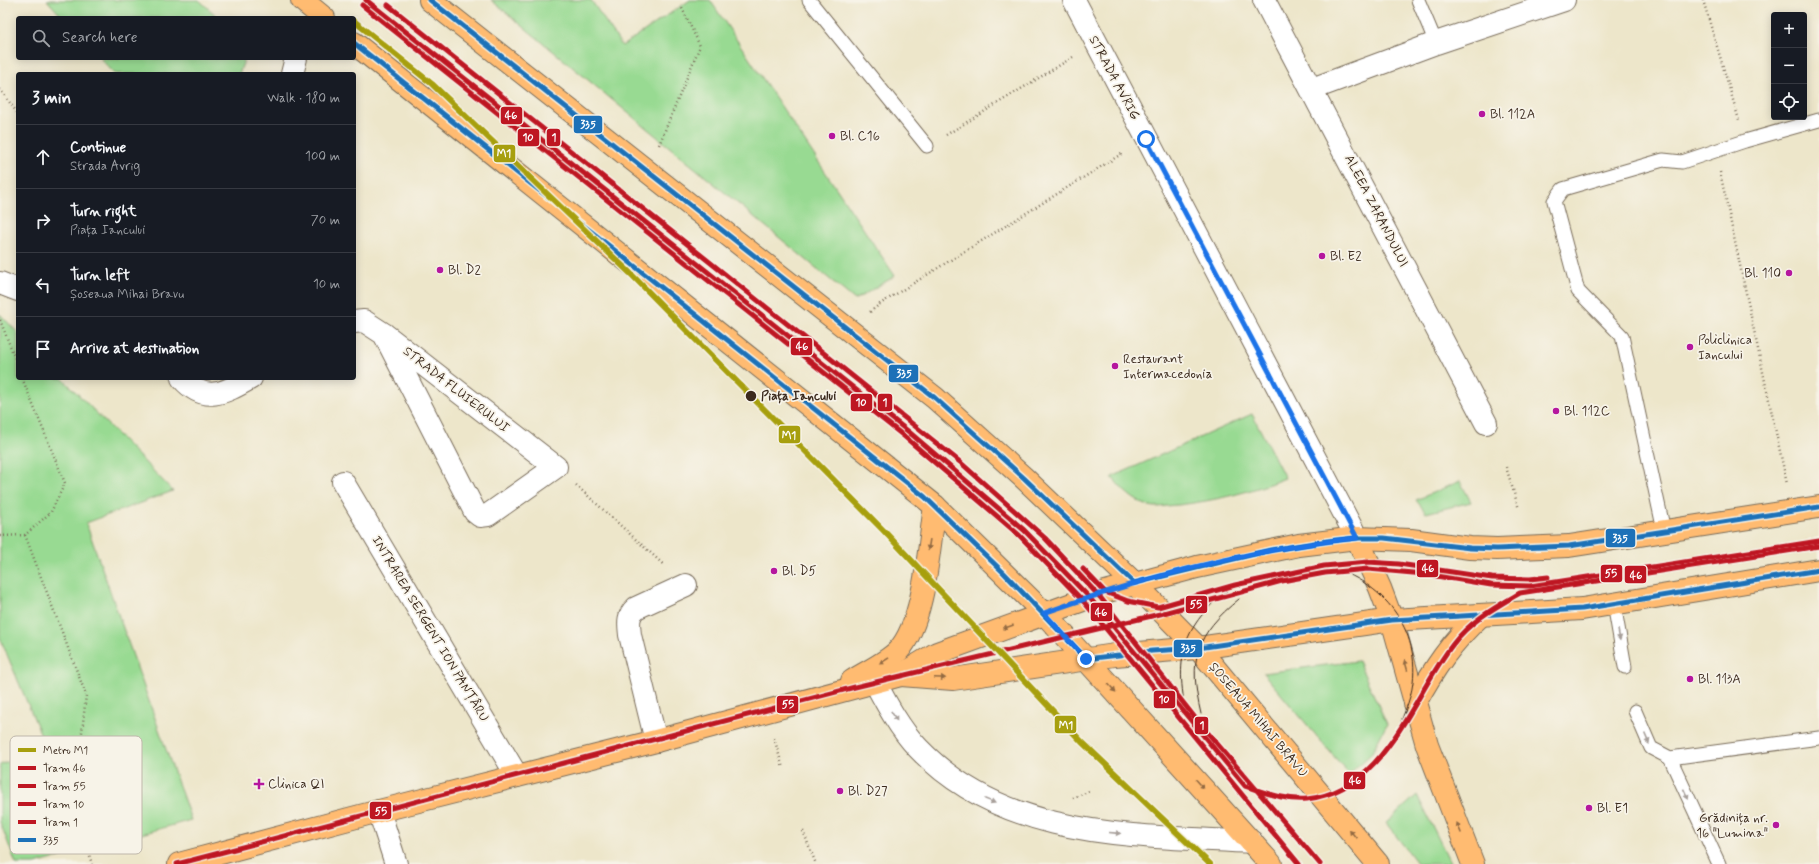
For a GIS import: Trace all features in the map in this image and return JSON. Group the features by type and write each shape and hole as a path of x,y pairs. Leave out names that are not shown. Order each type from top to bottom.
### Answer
{"main road":[{"name":"ȘOSEAUA MIHAI BRAVU","path":"430,0 851,332 983,439 1134,583 1198,648 1378,864"},
{"path":"303,7 320,16"},
{"path":"356,44 935,506 1044,613 1271,864"},
{"path":"830,695 892,656 907,638 917,616 921,599 935,506"},
{"path":"192,862 379,811 656,741 901,675 937,654 1044,613 1134,583 1299,545 1357,538 1411,540 1470,548 1569,546 1819,507"},
{"path":"1357,538 1380,588 1392,620 1432,761 1473,864"},
{"path":"901,675 953,679 1086,659 1152,651 1198,648 1392,620 1582,609 1819,570"},
{"path":"1415,703 1428,678 1446,653 1468,627 1481,616"}],"street":[{"name":"ALEEA ZARANDULUI","path":"1264,0 1486,423"},
{"path":"1312,89 1436,43 1564,0"},
{"name":"STRADA AVRIG","path":"1076,1 1095,43 1357,538"},
{"path":"292,72 296,60"},
{"path":"0,283 16,289"},
{"name":"STRADA FLUIERULUI","path":"356,322 364,321 384,334 556,467"},
{"path":"384,334 475,512 480,516 488,515 556,467"},
{"path":"184,380 198,392 212,395 230,390 248,380"},
{"name":"INTRAREA SERGENT ION PANȚÂRU","path":"343,482 517,776"},
{"path":"656,741 630,635 630,613 636,608 686,585"},
{"path":"875,682 896,720 917,747 947,775 983,798 1024,815 1067,827 1098,832 1252,842"},
{"path":"379,811 396,864"}],"lane":[{"path":"810,0 927,146"},
{"path":"1418,0 1436,43"},
{"path":"1664,531 1622,336 1578,291 1554,201 1563,189 1663,160 1682,162 1715,150 1819,120"},
{"path":"1614,604 1625,667"},
{"path":"1635,710 1651,748 1670,758 1819,738"},
{"path":"1670,758 1719,864"}],"path":[{"path":"1703,0 1745,141"},
{"path":"642,168 661,142 700,46 680,6"},
{"path":"927,146 1095,43"},
{"path":"0,89 16,111"},
{"path":"851,332 864,317 880,304 1146,139"},
{"path":"1715,150 1793,511"},
{"path":"0,320 16,361"},
{"path":"0,536 25,535 51,512 65,483 23,380"},
{"path":"556,467 686,585"},
{"path":"1506,467 1519,509"},
{"path":"25,535 86,695 82,736"},
{"path":"773,732 783,768"},
{"path":"1071,799 1090,791"},
{"path":"803,831 816,864"},
{"path":"89,854 92,864"}],"green space":[{"path":"47,0 199,0 217,16 61,16"},
{"path":"491,0 591,0 622,46 690,0 710,0 895,276 855,300"},
{"path":"102,60 244,60 240,72 113,72"},
{"path":"0,314 16,331 16,380 64,380 173,491 86,523 191,820 142,834 142,736 41,736 0,638"},
{"path":"1252,414 1285,478 1246,492 1192,503 1156,507 1143,504 1131,496 1112,477"},
{"path":"1460,481 1471,502 1426,513 1416,500"},
{"path":"1358,661 1387,724 1371,754 1349,774 1263,673"},
{"path":"10,761 10,848 0,822 0,765"},
{"path":"1417,795 1451,864 1418,864 1386,823"},
{"path":"12,854 70,854 35,864 16,864"}],"tram line":[{"name":"46","path":"366,0 909,432 1024,530 1089,597 1245,786 1291,799 1307,799 1334,792 1357,779 1377,760 1394,738 1438,666 1453,644 1467,628 1484,615 1520,593 1819,546"},
{"name":"10","path":"362,5 905,437 1019,535 1084,602 1299,864"},
{"name":"1","path":"388,5 960,462 1045,538 1100,597 1196,719 1320,864"},
{"name":"55","path":"177,864 855,687 1160,614 1282,581 1325,573 1368,569 1424,574 1491,585 1530,586 1819,541"},
{"name":"46","path":"1083,569 1105,592 1128,601 1158,607 1235,585 1324,566 1368,562 1399,564 1492,578 1530,579 1548,577"},
{"path":"1324,566 1344,572 1362,581 1378,593 1391,607 1402,623 1410,642 1413,661 1412,689 1395,737"},
{"path":"1187,716 1181,675 1187,642 1194,627 1204,612 1235,585"},
{"path":"1201,714 1195,678 1199,649 1204,637 1213,624 1239,599"}],"metro line":[{"name":"M1","path":"356,23 432,84 630,273 883,530 1082,742 1210,864"}],"transit line":[{"name":"335","path":"430,0 935,398 1024,478 1134,583 1271,550 1328,541 1357,538 1384,538 1470,548 1497,549 1569,546 1819,507"},
{"name":"335","path":"356,45 925,497 1004,573 1086,659 1152,651 1198,648 1392,620 1582,609 1819,570"}],"place":[{"name":"Bl. 112A","path":"1482,114"},
{"name":"Bl. C16","path":"832,136"},
{"name":"Bl. E2","path":"1322,256"},
{"name":"Bl. D2","path":"440,270"},
{"name":"Bl. 110","path":"1789,273"},
{"name":"Policlinica Iancului","path":"1690,347"},
{"name":"Restaurant Intermacedonia","path":"1115,366"},
{"name":"Piața Iancului","path":"751,396"},
{"name":"Bl. 112C","path":"1556,411"},
{"name":"Bl. D5","path":"774,571"},
{"name":"Bl. 113A","path":"1690,679"},
{"name":"Clinica QI","path":"259,784"},
{"name":"Bl. D27","path":"840,791"},
{"name":"Bl. E1","path":"1589,808"},
{"name":"Grădinița nr. 16 \"Lumina\"","path":"1776,825"}],"route":[{"path":"1086,659 1044,613 1134,583 1197,567 1271,550 1357,538 1146,139"}]}
